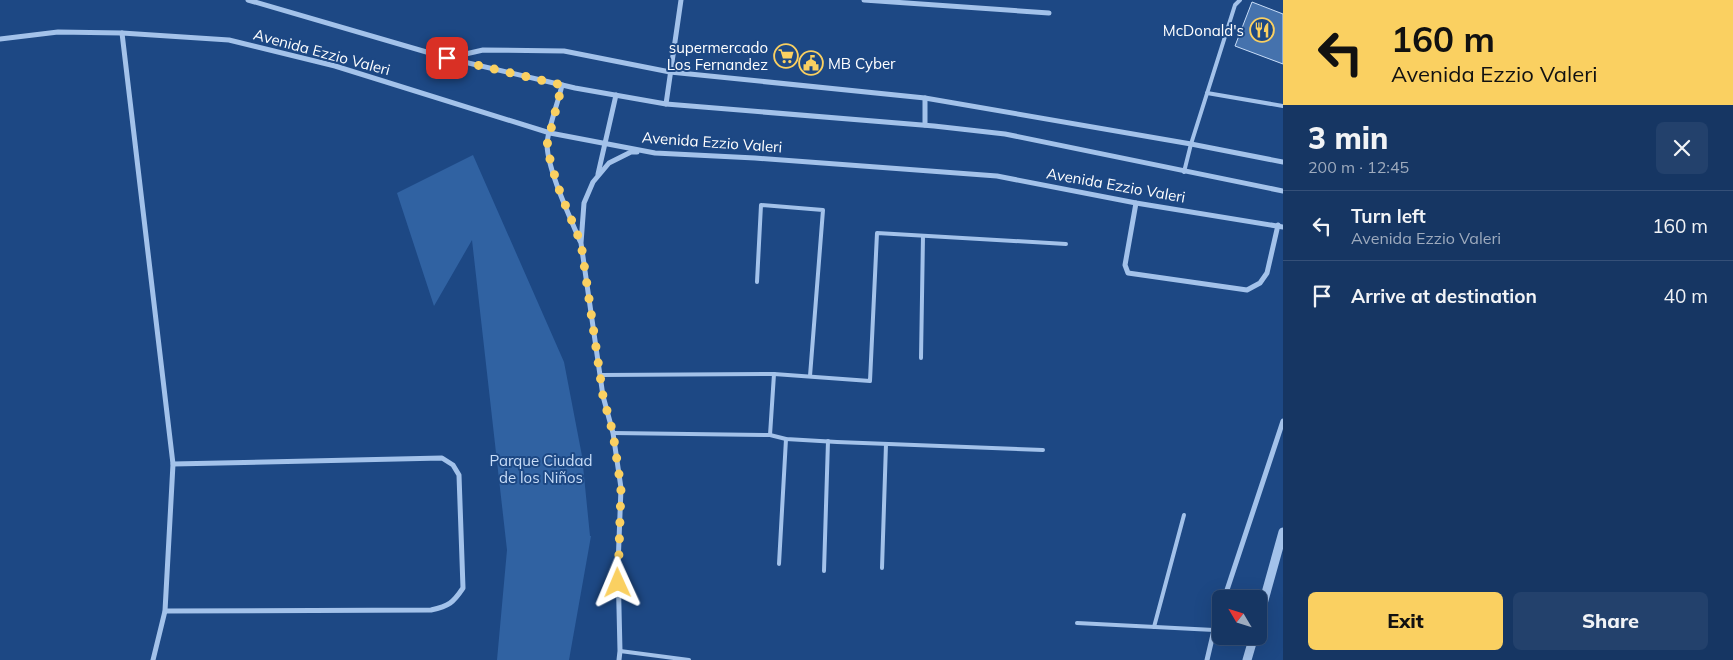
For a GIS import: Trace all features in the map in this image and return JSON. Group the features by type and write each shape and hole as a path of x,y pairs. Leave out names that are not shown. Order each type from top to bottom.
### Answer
{"street":[{"name":"Avenida Ezzio Valeri","path":"248,0 447,58 562,85 616,95 666,104 925,125 1005,134 1283,191"},
{"path":"666,104 681,0"},
{"path":"864,0 1049,13"},
{"name":"Avenida Ezzio Valeri","path":"0,39 58,32 229,40 335,66 550,133 655,153 765,158 997,176 1136,203 1280,226"},
{"path":"122,34 173,464 165,611 153,660"},
{"path":"447,58 483,50 564,51 670,72 925,98 1191,144 1283,162"},
{"path":"562,85 547,145 551,164 581,243"},
{"path":"598,174 616,95"},
{"path":"925,98 925,125"},
{"path":"619,660 618,566 621,488 613,433 603,396 581,243 584,203 587,192 598,174 609,163 631,152 655,153"},
{"path":"1136,203 1125,265 1128,272 1247,290 1260,283 1267,273 1280,226"},
{"path":"1227,590 1283,421"},
{"path":"165,611 431,610 444,607 455,601 463,588 459,475 453,465 442,458 173,464"},
{"path":"1267,590 1283,532"},
{"path":"1207,660 1212,639"},
{"path":"1247,660 1251,645"}],"lane":[{"path":"1184,172 1235,5 1240,0"},
{"path":"1207,93 1283,106"},
{"path":"756,282 761,205 823,210 810,376"},
{"path":"601,376 774,374 870,381 877,233 1066,244"},
{"path":"922,358 923,236"},
{"path":"770,435 774,374"},
{"path":"613,433 770,435 786,439 1043,450"},
{"path":"779,564 786,439"},
{"path":"824,571 828,441"},
{"path":"882,568 886,444"},
{"path":"1154,627 1184,515"},
{"path":"1077,623 1212,630"},
{"path":"620,651 689,660"}],"green space":[{"name":"Parque Ciudad de los Niños","path":"473,155 564,362 582,456 591,536 569,660 497,660 507,550 472,240 434,306 397,193"}],"building":[{"name":"McDonald's","path":"1252,2 1283,14 1283,64 1235,46"}],"place":[{"name":"McDonald's","path":"1262,30"},
{"name":"supermercado Los Fernandez","path":"786,56"},
{"name":"MB Cyber","path":"811,63"}],"route":[{"path":"447,58 562,85 547,145 560,192 581,243 603,396 613,433 621,488 618,583"}]}
